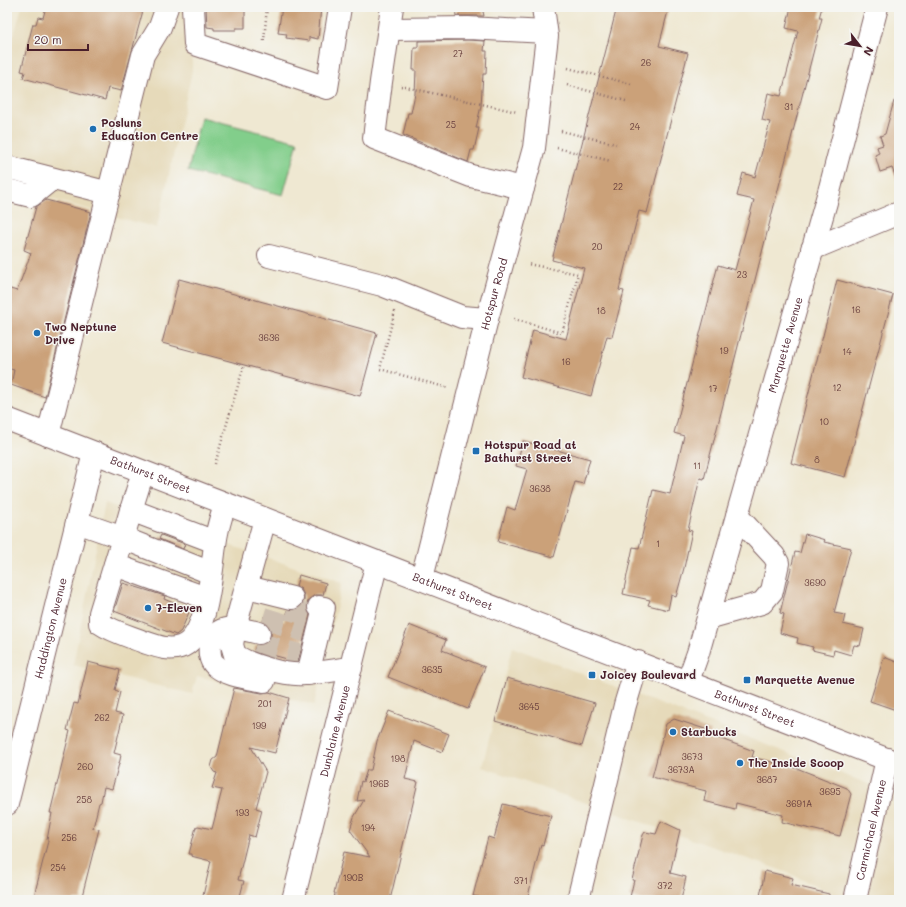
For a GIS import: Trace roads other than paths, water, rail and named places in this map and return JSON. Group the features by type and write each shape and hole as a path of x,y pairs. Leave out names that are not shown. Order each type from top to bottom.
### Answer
{"street":[{"path":"48,435 143,55 160,27 167,7"},
{"path":"193,7 194,44 327,88 340,7"},
{"path":"392,7 374,138 471,176 523,188"},
{"name":"Hotspur Road","path":"422,578 468,394 534,148 546,32 543,7"},
{"name":"Marquette Avenue","path":"688,681 708,618 812,249 877,7"},
{"path":"390,29 468,28 546,32"},
{"path":"7,167 109,193"},
{"path":"7,190 31,196 52,179"},
{"path":"812,249 899,213"},
{"path":"269,256 382,285 462,317 488,319"},
{"name":"Bathurst Street","path":"7,419 94,454 265,520 422,578 893,761"},
{"name":"Haddington Avenue","path":"7,804 94,454"},
{"path":"143,472 100,613 100,623 116,632 163,648 180,647 191,640 199,628 205,614 206,598 215,542 225,504"},
{"path":"131,510 215,542"},
{"path":"708,618 762,603 772,591 778,563 774,556 737,516"},
{"path":"265,520 240,612 232,645 235,655 243,660 286,672 312,638 349,674 303,689 223,670 214,664 210,658 210,648 215,635 240,612 290,604"},
{"path":"77,522 123,538 210,574"},
{"name":"Dunblaine Avenue","path":"293,900 377,562"},
{"path":"115,565 206,598"},
{"path":"240,612 260,631"},
{"path":"578,900 625,705 638,662"},
{"name":"Carmichael Avenue","path":"855,900 893,761"}],"tunnel":[{"path":"288,609 317,617"},
{"path":"263,618 305,631"},
{"path":"256,643 299,655"}],"place":[{"name":"Posluns Education Centre","path":"93,129"},
{"name":"Two Neptune Drive","path":"37,333"},
{"name":"Hotspur Road at Bathurst Street","path":"476,451"},
{"name":"7-Eleven","path":"148,608"},
{"name":"Joicey Boulevard","path":"592,675"},
{"name":"Marquette Avenue","path":"747,680"},
{"name":"Starbucks","path":"673,732"},
{"name":"The Inside Scoop","path":"740,763"}]}
